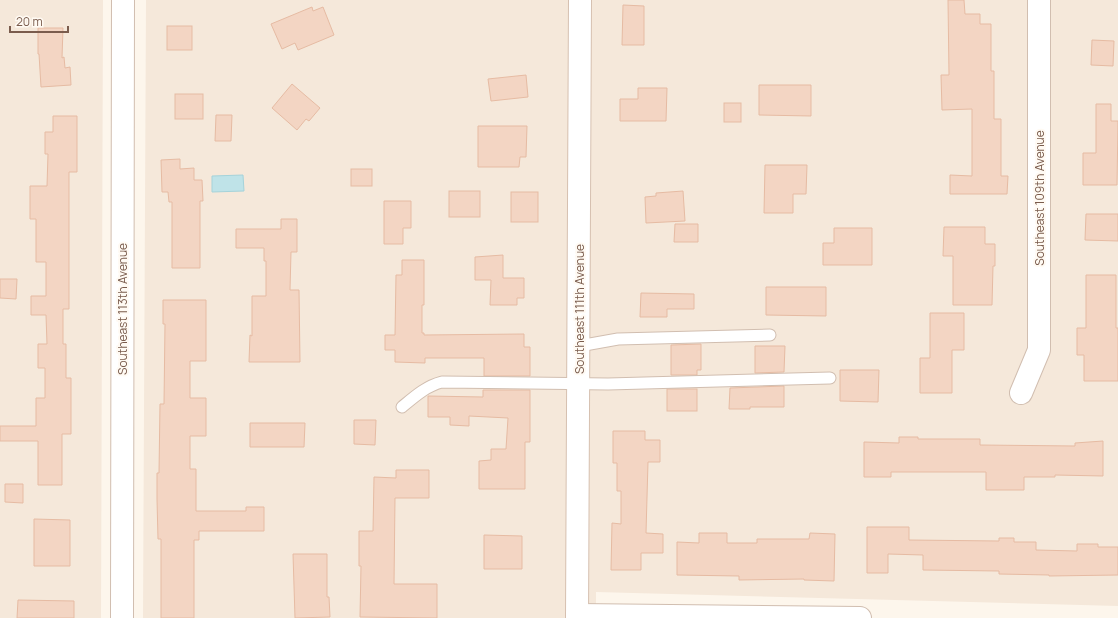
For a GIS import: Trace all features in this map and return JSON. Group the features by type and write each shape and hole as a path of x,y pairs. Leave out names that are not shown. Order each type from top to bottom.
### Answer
{"street":[{"name":"Southeast 113th Avenue","path":"122,618 123,0"},
{"name":"Southeast 111th Avenue","path":"576,616 579,346 580,0"},
{"name":"Southeast 109th Avenue","path":"1021,393 1039,350 1039,0"},
{"path":"576,616 860,618"}],"lane":[{"path":"579,346 618,339 770,335"},
{"path":"402,407 421,391 433,384 442,382 578,383 830,378"}],"shaded area":[{"path":"0,0 103,0 101,618 0,618"},
{"path":"146,0 1118,0 1118,606 596,592 596,618 143,618"}],"water":[{"path":"243,175 244,191 212,192 212,176"}],"building":[{"path":"948,0 964,0 965,14 980,14 980,24 991,24 991,71 994,71 994,119 1001,119 1001,176 1008,176 1007,194 950,194 950,175 972,176 972,109 942,110 941,75 949,75"},
{"path":"623,5 644,6 644,45 622,45"},
{"path":"312,7 313,11 323,7 334,35 298,50 295,43 282,49 271,24"},
{"path":"167,26 192,26 192,50 167,50"},
{"path":"38,28 63,28 62,58 64,57 65,68 70,67 71,85 41,87 38,54"},
{"path":"1092,40 1114,41 1113,66 1091,65"},
{"path":"526,75 528,97 491,101 488,79"},
{"path":"292,84 320,108 309,121 306,119 297,130 272,108"},
{"path":"759,85 811,85 811,116 759,115"},
{"path":"638,88 667,88 666,121 620,121 620,99 638,99"},
{"path":"175,94 203,94 203,119 175,119"},
{"path":"724,103 741,103 741,122 724,122"},
{"path":"1096,104 1111,104 1111,121 1118,121 1117,185 1083,185 1083,153 1096,153"},
{"path":"216,115 232,115 231,141 215,141"},
{"path":"53,116 77,116 77,172 69,172 69,309 63,309 63,344 66,344 66,378 71,378 71,434 62,434 62,485 38,485 38,441 0,441 0,426 36,426 36,398 45,398 45,368 38,368 38,344 47,344 46,315 31,315 31,296 46,296 46,262 36,262 36,219 30,219 30,186 47,186 48,154 45,154 45,132 53,132"},
{"path":"478,126 527,126 526,157 520,157 519,167 478,167"},
{"path":"180,159 180,169 194,168 194,180 202,180 203,201 200,201 200,268 172,268 172,202 169,202 168,192 162,192 161,160"},
{"path":"765,165 807,165 806,194 793,194 793,213 764,213"},
{"path":"351,169 372,169 372,186 351,186"},
{"path":"449,191 480,191 480,217 449,217"},
{"path":"683,191 685,221 646,223 645,197 656,196 656,193"},
{"path":"511,192 538,192 538,222 511,222"},
{"path":"384,201 411,201 411,228 403,228 403,244 384,244"},
{"path":"1086,214 1118,214 1118,241 1085,240"},
{"path":"281,219 297,219 297,252 291,252 290,290 299,290 300,362 249,362 250,335 252,336 252,296 266,296 266,261 264,261 264,248 236,248 236,229 281,229"},
{"path":"675,224 698,224 698,242 674,242"},
{"path":"944,227 985,227 985,244 995,244 992,305 953,305 953,256 943,256"},
{"path":"834,228 872,228 872,265 823,265 823,243 834,243"},
{"path":"503,255 503,278 524,278 524,298 517,298 517,305 490,305 491,280 475,280 475,257"},
{"path":"402,260 424,260 424,305 422,305 422,333 424,333 424,335 524,334 524,347 530,347 530,376 484,376 484,358 425,358 425,363 395,362 395,350 385,350 385,335 395,335 396,275 402,275"},
{"path":"1086,275 1116,275 1118,381 1084,381 1084,355 1077,355 1077,328 1086,328"},
{"path":"0,279 17,279 16,299 0,298"},
{"path":"766,287 826,287 826,316 766,315"},
{"path":"641,293 694,294 694,309 667,309 667,317 640,317"},
{"path":"163,300 206,300 206,361 190,361 190,398 206,398 206,436 190,436 190,469 196,469 196,511 246,511 246,507 264,507 264,531 199,531 199,540 194,540 194,618 161,618 161,539 158,539 157,473 159,473 160,404 164,404 165,324 163,324"},
{"path":"930,313 964,313 964,350 952,350 952,393 920,393 920,358 930,358"},
{"path":"701,344 701,370 697,370 697,375 671,375 671,345"},
{"path":"755,346 785,346 784,372 755,373"},
{"path":"840,370 879,370 878,402 840,401"},
{"path":"784,386 784,407 750,407 750,409 729,409 730,388"},
{"path":"667,389 697,389 697,411 667,411"},
{"path":"483,390 530,390 530,442 525,442 525,489 479,489 479,461 491,460 491,449 506,449 508,418 469,416 469,426 450,425 450,417 428,417 428,396 483,397"},
{"path":"354,420 376,420 375,445 354,444"},
{"path":"250,423 305,423 304,447 250,447"},
{"path":"613,431 645,431 645,440 660,440 660,462 648,462 646,533 663,534 663,553 641,553 641,570 611,570 612,523 621,524 621,491 617,491 617,463 613,463"},
{"path":"899,437 918,437 918,439 980,439 980,445 1075,446 1075,443 1103,441 1103,476 1055,475 1055,477 1024,477 1024,490 986,490 986,472 891,472 891,477 864,477 864,442 899,443"},
{"path":"396,470 429,470 429,498 395,498 394,584 437,584 437,618 360,617 361,566 359,566 359,531 373,531 374,477 396,478"},
{"path":"5,484 23,484 23,503 5,502"},
{"path":"34,519 70,520 70,566 34,566"},
{"path":"867,527 909,527 909,540 999,541 999,538 1014,538 1014,542 1036,542 1036,550 1077,551 1077,544 1098,544 1098,547 1118,547 1118,575 1049,576 999,574 999,571 923,570 923,555 888,554 888,573 867,573"},
{"path":"699,533 727,533 727,543 757,543 757,539 809,539 810,533 835,534 834,581 804,579 739,580 739,576 677,575 677,542 699,543"},
{"path":"484,535 522,536 522,569 484,569"},
{"path":"293,554 327,554 327,597 329,597 330,617 295,618"},
{"path":"18,600 74,601 74,618 17,618"}]}
